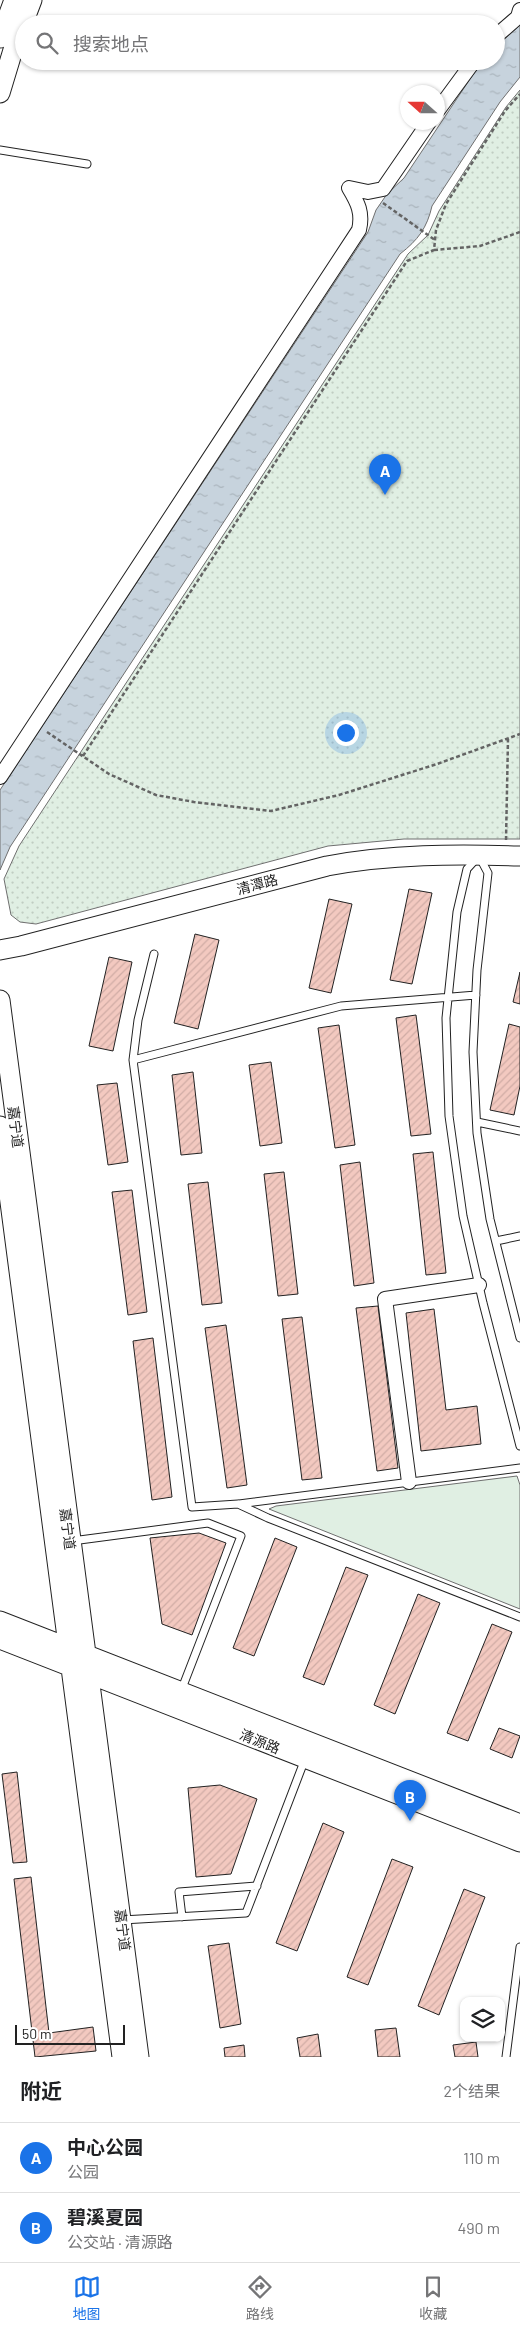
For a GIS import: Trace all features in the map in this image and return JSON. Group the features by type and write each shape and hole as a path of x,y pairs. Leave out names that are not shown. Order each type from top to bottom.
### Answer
{"main road":[{"path":"0,38 14,0"},
{"path":"26,15 32,0"},
{"path":"0,93 15,45"},
{"name":"清潭路","path":"0,950 327,866 365,859 442,855 513,856"},
{"name":"嘉宁道","path":"0,1000 70,1541 78,1661 122,2057"},
{"name":"嘉宁道","path":"0,1126 78,1661 121,1920 139,2057"},
{"name":"清源路","path":"0,1621 78,1661 305,1759 520,1842"},
{"name":"清源路","path":"0,1639 181,1692 520,1824"}],"street":[{"path":"505,28 518,17 520,10"},
{"path":"445,100 467,70"},
{"path":"0,777 359,230 362,218 358,203 349,188 368,192 384,189 424,130"},
{"path":"409,1482 385,1299 479,1285"}],"lane":[{"path":"0,150 87,164"},
{"path":"520,1338 496,1241 477,1122 473,1052 476,995 488,873 479,856 467,869 457,912 446,1018 450,1116 463,1216 520,1446"},
{"path":"154,954 138,1020 133,1060 192,1506 238,1504 520,1468"},
{"path":"133,1060 341,1006 476,995"},
{"path":"477,1122 520,1132"},
{"path":"496,1241 520,1236"},
{"path":"238,1504 268,1518 520,1616"},
{"path":"70,1541 208,1523 241,1536 181,1692"},
{"path":"121,1920 246,1913 305,1759"},
{"path":"182,1917 179,1892 257,1886"},
{"path":"506,2057 520,1947"}],"path":[{"path":"434,250 436,230 446,204 506,111 520,94"},
{"path":"368,192 435,240"},
{"path":"83,756 407,261 434,250 480,246 520,232"},
{"path":"35,724 109,774 156,795 194,802 271,811 339,794 520,734"},
{"path":"508,739 513,856"}],"green space":[{"path":"520,90 520,839 404,839 328,846 36,924 20,922 11,915 4,879 19,846 408,254 428,235 439,211 506,107"},
{"path":"517,1476 520,1485 520,1609 269,1509 276,1506"}],"water":[{"path":"520,25 520,77 500,102 432,206 421,233 400,254 10,847 0,870 0,790 368,232 376,210 387,194 404,178 436,130 445,130 445,116 476,70 505,70 505,39"}],"building":[{"path":"409,889 432,893 412,984 390,980"},
{"path":"329,899 352,904 331,993 309,988"},
{"path":"195,934 219,940 198,1029 174,1023"},
{"path":"109,957 132,962 113,1051 89,1046"},
{"path":"520,972 520,1004 513,1002"},
{"path":"416,1015 431,1134 411,1136 396,1018"},
{"path":"509,1024 520,1027 520,1086 514,1115 490,1110"},
{"path":"339,1025 355,1145 335,1148 318,1028"},
{"path":"271,1062 282,1143 260,1146 249,1065"},
{"path":"193,1072 202,1153 181,1155 172,1075"},
{"path":"117,1083 128,1162 108,1165 97,1085"},
{"path":"433,1152 446,1273 426,1275 413,1154"},
{"path":"360,1162 374,1283 354,1286 340,1165"},
{"path":"284,1172 298,1294 278,1296 264,1174"},
{"path":"208,1182 222,1303 202,1305 188,1184"},
{"path":"132,1190 147,1312 128,1315 112,1192"},
{"path":"378,1306 398,1468 377,1471 356,1308"},
{"path":"434,1309 446,1410 477,1406 481,1444 421,1451 406,1313"},
{"path":"302,1317 322,1478 302,1480 282,1319"},
{"path":"226,1325 247,1485 227,1488 205,1328"},
{"path":"153,1338 172,1497 152,1500 133,1341"},
{"path":"199,1533 226,1543 192,1635 162,1624 150,1538"},
{"path":"275,1538 297,1547 254,1656 233,1648"},
{"path":"346,1567 368,1575 324,1685 303,1677"},
{"path":"418,1594 440,1603 395,1714 374,1705"},
{"path":"492,1624 512,1632 468,1741 447,1733"},
{"path":"499,1728 520,1736 512,1758 490,1749"},
{"path":"17,1772 27,1862 13,1863 2,1774"},
{"path":"220,1785 257,1799 231,1874 196,1877 188,1788"},
{"path":"323,1823 344,1832 297,1951 276,1943"},
{"path":"392,1859 413,1867 368,1985 347,1977"},
{"path":"31,1877 49,2033 93,2027 96,2051 35,2057 14,1879"},
{"path":"464,1889 485,1897 439,2015 418,2006"},
{"path":"229,1943 241,2024 220,2028 208,1946"},
{"path":"396,2028 400,2057 378,2057 375,2030"},
{"path":"318,2034 321,2057 300,2057 297,2038"},
{"path":"476,2042 478,2057 455,2057 453,2045"},
{"path":"244,2045 245,2057 225,2057 224,2048"}],"place":[{"name":"中心公园","path":"385,495"},
{"name":"碧溪夏园","path":"410,1821"}]}
